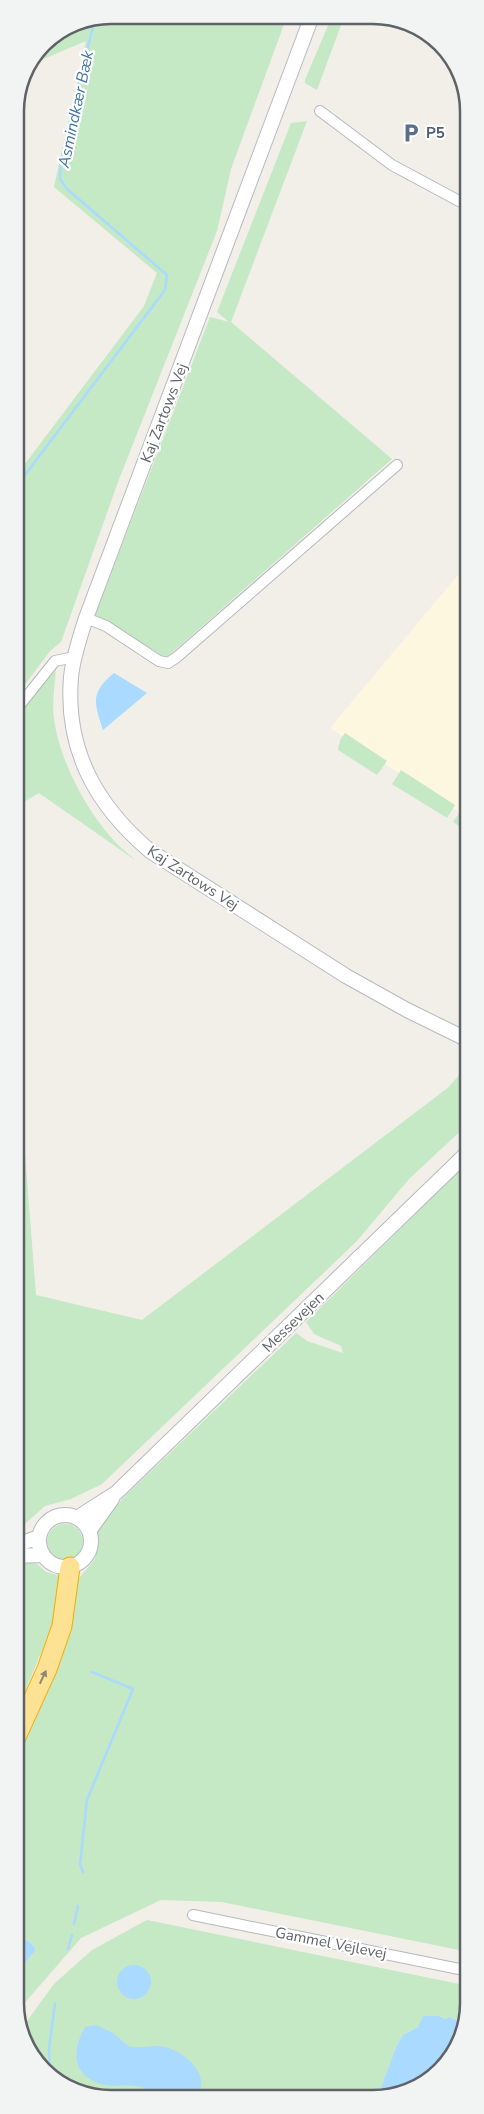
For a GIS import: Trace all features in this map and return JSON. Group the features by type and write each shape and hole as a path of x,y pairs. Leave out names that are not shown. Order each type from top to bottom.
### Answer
{"highway":[{"path":"24,1719 47,1669 62,1626 70,1567"}],"street":[{"name":"Kaj Zartows Vej","path":"238,208 245,171 299,24"},
{"name":"Kaj Zartows Vej","path":"309,24 238,208 198,324 86,618 74,657 70,707 80,760 94,788 126,831 150,851 223,892 346,976 407,1010 460,1035"},
{"path":"320,111 392,165 460,201"},
{"path":"86,618 106,626 159,661 168,663 178,657 397,465"},
{"path":"24,699 54,661 74,657"},
{"name":"Messevejen","path":"89,1530 116,1493 460,1159"},
{"name":"Messevejen","path":"77,1518 116,1493"},
{"path":"68,1515 77,1518 89,1530 91,1540 86,1558 70,1567 53,1565 42,1555 39,1538 43,1527 49,1520 58,1516 68,1515"},
{"path":"24,1543 39,1538"},
{"path":"24,1556 42,1555"},
{"name":"Gammel Vejlevej","path":"193,1915 460,1969"}],"shaded area":[{"path":"460,573 460,813 330,728"}],"green space":[{"path":"284,24 231,169 217,231 118,482 61,642 50,651 24,686 24,465 144,306 157,273 54,187 86,41 41,60 53,45 63,38 78,30 94,25"},
{"path":"329,24 341,24 317,90 305,83"},
{"path":"307,121 231,322 392,459 166,658 95,615 210,317 229,322 217,312 291,123"},
{"path":"56,670 53,708 55,725 59,742 72,776 80,793 100,823 135,860 39,793 24,802 24,705"},
{"path":"345,733 387,761 377,775 338,750 340,740"},
{"path":"401,770 455,805 447,818 392,784"},
{"path":"460,812 460,827 453,822"},
{"path":"460,1074 460,1131 409,1179 357,1241 102,1484 71,1499 45,1506 24,1525 24,1140 36,1295 142,1320 449,1087"},
{"path":"460,1170 460,1950 222,1902 161,1900 81,1938 24,2004 24,1964 36,1950 31,1943 24,1939 24,1736 52,1670 75,1583 95,1559 96,1538 100,1524 126,1495 296,1333 307,1341 343,1353 341,1346 314,1334 306,1322"},
{"path":"65,1524 72,1525 78,1529 82,1535 82,1549 78,1555 72,1559 65,1560 58,1559 52,1555 48,1549 47,1542 48,1535 52,1529 58,1525"},
{"path":"24,1561 37,1564 46,1572 62,1576 53,1624 24,1694"},
{"path":"147,1920 460,1984 459,2020 449,2017 445,2019 439,2016 423,2016 418,2027 403,2035 396,2047 380,2090 94,2089 67,2079 45,2061 33,2042 26,2022 54,1984 92,1950"}],"water":[{"path":"114,673 147,693 103,730 96,698 101,686"},
{"path":"24,1939 31,1943 36,1950 24,1964"},
{"path":"134,1965 141,1966 146,1970 150,1975 150,1989 146,1994 141,1998 134,1999 127,1998 122,1994 118,1989 117,1982 118,1975 122,1970 127,1966"},
{"path":"423,2016 439,2016 445,2019 449,2017 459,2021 449,2047 439,2061 412,2081 380,2090 396,2047 403,2035 418,2027"},
{"path":"96,2025 114,2034 129,2046 161,2046 181,2054 188,2059 199,2073 201,2081 200,2090 145,2090 144,2088 133,2086 106,2085 91,2080 79,2068 76,2053 85,2027"}],"waterway":[{"name":"Asmindkær Bæk","path":"24,476 165,290 167,275 67,189 60,179 61,160 93,25"},
{"path":"83,1872 80,1864 87,1800 133,1689 92,1672"},
{"path":"74,1924 78,1906"},
{"path":"68,1949 72,1935"},
{"path":"50,2065 49,2048 55,2004"}],"place":[{"name":"P5","path":"411,133"}]}
